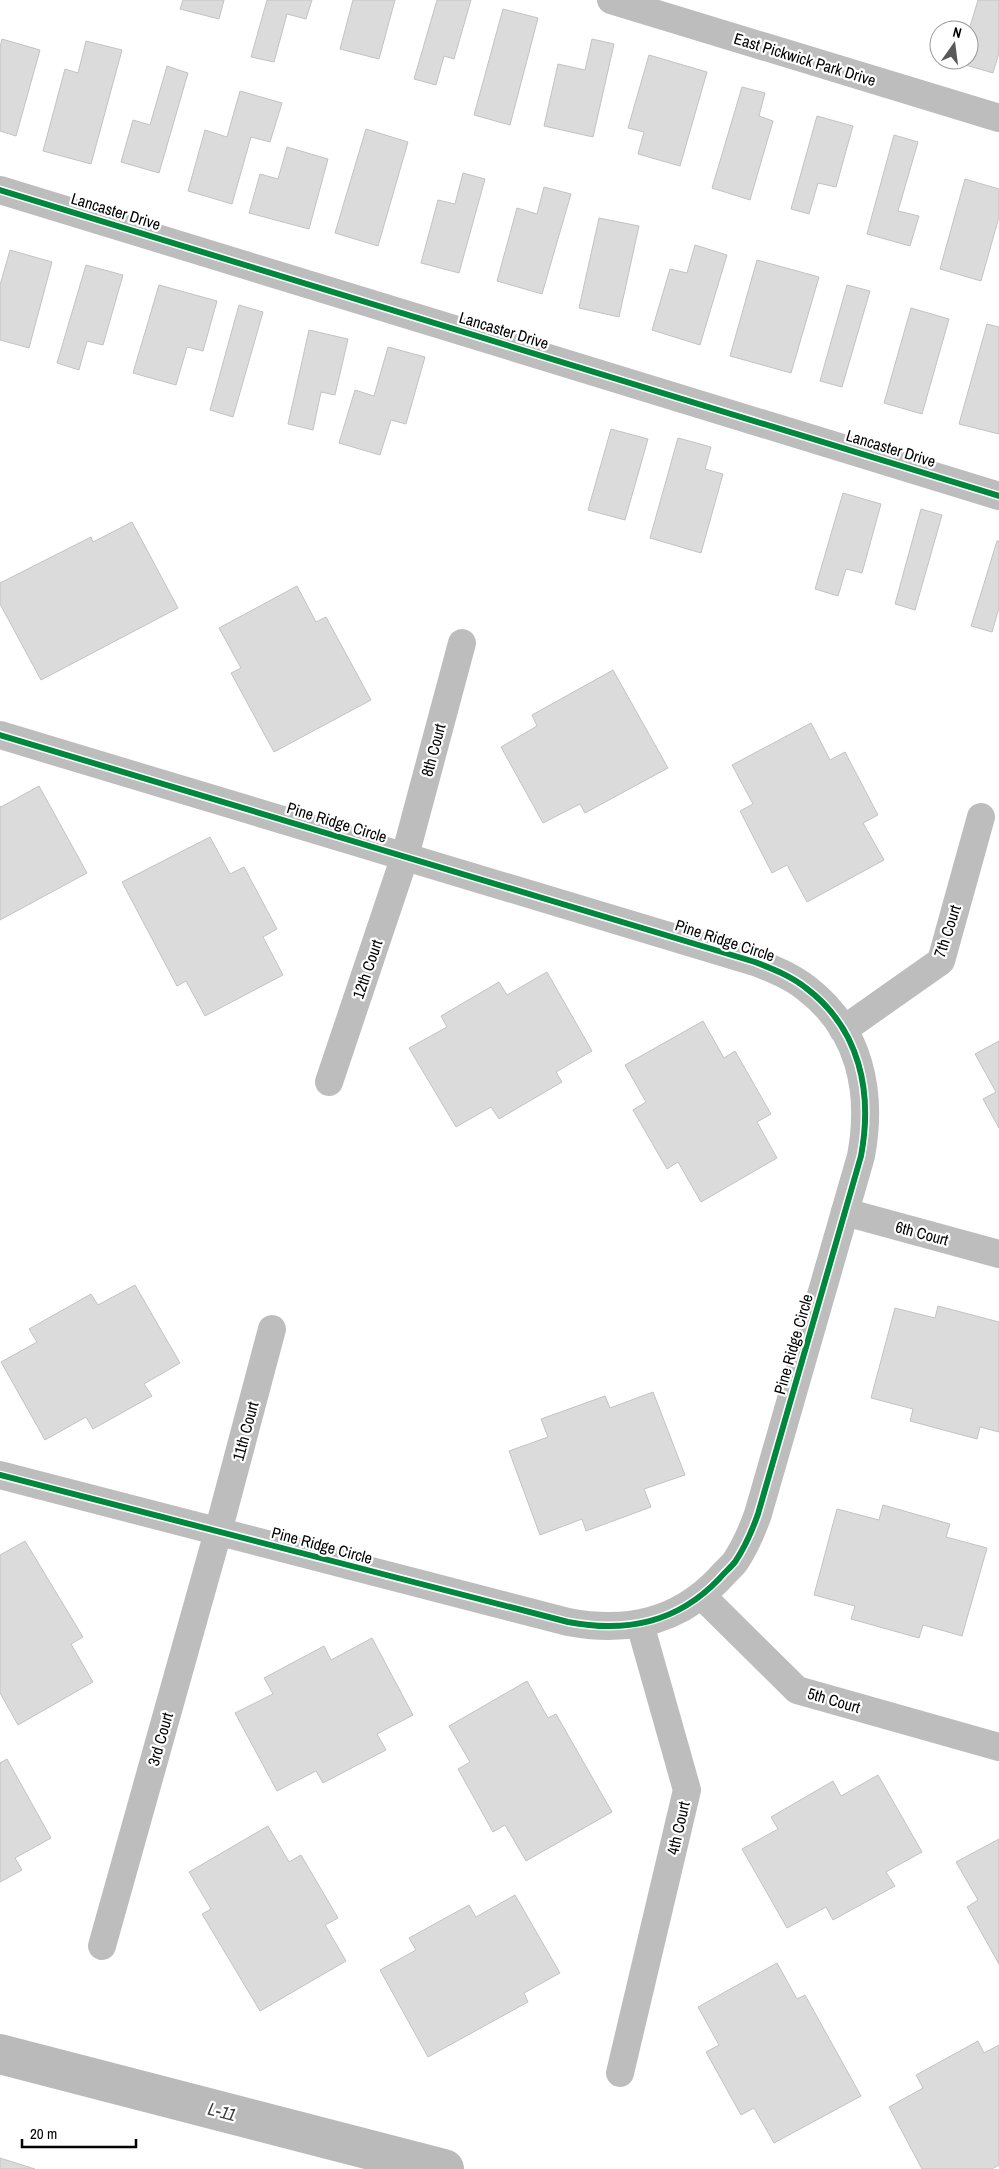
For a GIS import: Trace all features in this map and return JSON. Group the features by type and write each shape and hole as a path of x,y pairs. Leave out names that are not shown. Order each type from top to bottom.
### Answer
{"street":[{"name":"East Pickwick Park Drive","path":"611,0 999,118"},
{"name":"Lancaster Drive","path":"0,190 999,496"},
{"name":"8th Court","path":"404,856 462,643"},
{"name":"Pine Ridge Circle","path":"0,735 764,966 783,973 806,988 827,1008 844,1030 862,1072 866,1128 861,1156 758,1514 748,1539 734,1563 702,1596"},
{"name":"7th Court","path":"844,1030 940,961 980,817"},
{"name":"12th Court","path":"329,1082 404,856"},
{"name":"6th Court","path":"845,1212 999,1254"},
{"name":"11th Court","path":"218,1532 272,1330"},
{"name":"Pine Ridge Circle","path":"0,1475 568,1622 595,1627 640,1624"},
{"name":"3rd Court","path":"102,1946 218,1532"},
{"path":"640,1624 669,1615 702,1596"},
{"name":"5th Court","path":"702,1596 797,1690 999,1747"},
{"name":"4th Court","path":"620,2073 687,1790 640,1624"}],"building":[{"path":"183,0 224,0 219,19 180,9"},
{"path":"267,0 312,0 306,19 287,14 274,62 251,57"},
{"path":"353,0 395,0 379,59 340,49"},
{"path":"437,0 471,0 454,59 444,56 436,85 414,79"},
{"path":"978,0 999,0 999,53 993,73 979,69 979,20 972,20"},
{"path":"503,9 538,18 510,125 474,115"},
{"path":"2,39 40,50 16,136 0,131 0,47"},
{"path":"592,39 614,44 593,137 544,126 558,64 585,70"},
{"path":"86,41 122,50 91,164 43,151 65,69 78,73"},
{"path":"649,55 707,72 680,166 638,154 644,132 628,128"},
{"path":"167,66 188,73 159,173 121,162 133,120 150,125"},
{"path":"742,87 765,93 759,116 773,121 750,200 712,188"},
{"path":"240,91 282,103 270,142 251,137 232,204 188,191 205,130 227,137"},
{"path":"817,116 853,126 836,187 818,183 809,214 791,209"},
{"path":"366,129 408,142 378,246 335,233"},
{"path":"894,135 918,142 898,211 919,216 910,246 867,234"},
{"path":"287,147 328,159 309,229 249,213 260,174 278,179"},
{"path":"463,173 485,179 459,273 421,263 438,200 455,204"},
{"path":"965,179 999,189 999,217 981,281 940,269"},
{"path":"544,187 571,194 542,294 497,281 517,208 537,214"},
{"path":"599,218 639,226 619,317 579,308"},
{"path":"695,245 727,255 700,345 652,330 670,269 687,273"},
{"path":"10,250 52,262 29,348 0,340 0,285"},
{"path":"757,260 819,277 791,373 730,356"},
{"path":"86,265 123,275 103,345 87,341 79,370 57,363"},
{"path":"159,285 217,301 203,351 187,347 176,385 133,373"},
{"path":"847,285 870,291 842,387 820,381"},
{"path":"239,305 263,312 233,417 210,410"},
{"path":"911,308 949,319 922,414 884,403"},
{"path":"987,324 999,327 999,434 959,424"},
{"path":"309,330 348,339 335,395 321,392 313,430 288,424"},
{"path":"388,347 425,357 406,424 391,420 380,455 339,443 355,390 374,396"},
{"path":"611,429 648,439 625,520 588,510"},
{"path":"678,438 711,447 705,469 723,474 701,553 650,538"},
{"path":"843,493 881,504 862,573 846,569 838,596 815,589"},
{"path":"921,509 942,515 915,610 895,604"},
{"path":"132,522 178,608 41,680 0,604 0,583 91,537 93,542"},
{"path":"997,541 999,541 999,608 992,632 971,626"},
{"path":"297,586 316,622 326,617 371,700 274,752 231,673 241,668 219,628"},
{"path":"613,670 668,768 585,813 580,804 543,823 501,747 537,726 532,715"},
{"path":"811,723 830,760 845,752 878,815 863,823 884,860 807,902 787,865 772,873 740,811 753,804 732,765"},
{"path":"39,786 87,873 0,920 0,806"},
{"path":"210,837 230,874 244,867 277,929 263,937 283,975 205,1016 186,981 177,986 122,882"},
{"path":"547,972 592,1051 556,1072 562,1082 499,1119 491,1107 456,1127 409,1048 447,1027 441,1016 499,982 507,995"},
{"path":"703,1021 724,1058 735,1051 771,1114 757,1122 777,1158 701,1202 678,1162 667,1169 633,1110 646,1102 625,1065"},
{"path":"999,1041 999,1128 983,1099 996,1092 975,1054"},
{"path":"135,1285 180,1363 144,1384 152,1396 93,1429 86,1417 45,1440 1,1362 37,1342 29,1329 91,1294 98,1305"},
{"path":"938,1306 999,1322 999,1432 980,1427 977,1439 910,1421 913,1409 871,1398 895,1308 935,1318"},
{"path":"653,1392 685,1475 644,1489 651,1507 586,1531 582,1519 540,1535 509,1451 548,1437 541,1419 605,1396 610,1408"},
{"path":"883,1505 950,1524 946,1537 987,1548 962,1636 923,1625 919,1638 851,1619 855,1606 814,1595 837,1509 879,1520"},
{"path":"25,1541 83,1637 71,1644 93,1682 18,1725 0,1693 0,1555"},
{"path":"372,1638 413,1715 377,1734 386,1750 323,1783 316,1771 277,1791 235,1713 273,1694 264,1678 324,1646 331,1660"},
{"path":"527,1681 548,1718 556,1714 612,1812 526,1861 505,1825 493,1832 458,1769 470,1762 449,1726"},
{"path":"7,1759 51,1838 15,1858 22,1870 0,1882 0,1763"},
{"path":"878,1775 922,1852 886,1872 895,1886 833,1920 826,1907 787,1928 742,1849 778,1829 771,1817 833,1781 841,1796"},
{"path":"268,1826 289,1862 301,1855 338,1918 325,1925 346,1961 260,2011 202,1914 211,1909 189,1872"},
{"path":"999,1839 999,1964 967,1907 978,1900 956,1862"},
{"path":"515,1895 560,1973 524,1993 528,2002 428,2057 380,1970 416,1950 409,1938 469,1905 476,1917"},
{"path":"777,1963 797,1999 805,1995 861,2096 774,2143 754,2108 741,2115 706,2052 719,2045 698,2007"},
{"path":"978,2041 984,2053 999,2045 999,2165 992,2169 922,2169 889,2107 923,2088 916,2075"},
{"path":"0,2158 35,2169 0,2169"}],"waterway":[{"name":"L-11","path":"0,2054 444,2169"}],"cycle path":[{"path":"0,190 999,496"},
{"path":"0,735 755,962 775,970 806,988 824,1004 839,1023 850,1042 858,1063 865,1109 861,1156 753,1527 735,1562 719,1579 703,1594 686,1606 668,1615 630,1625 589,1625 568,1622 0,1475"}]}
